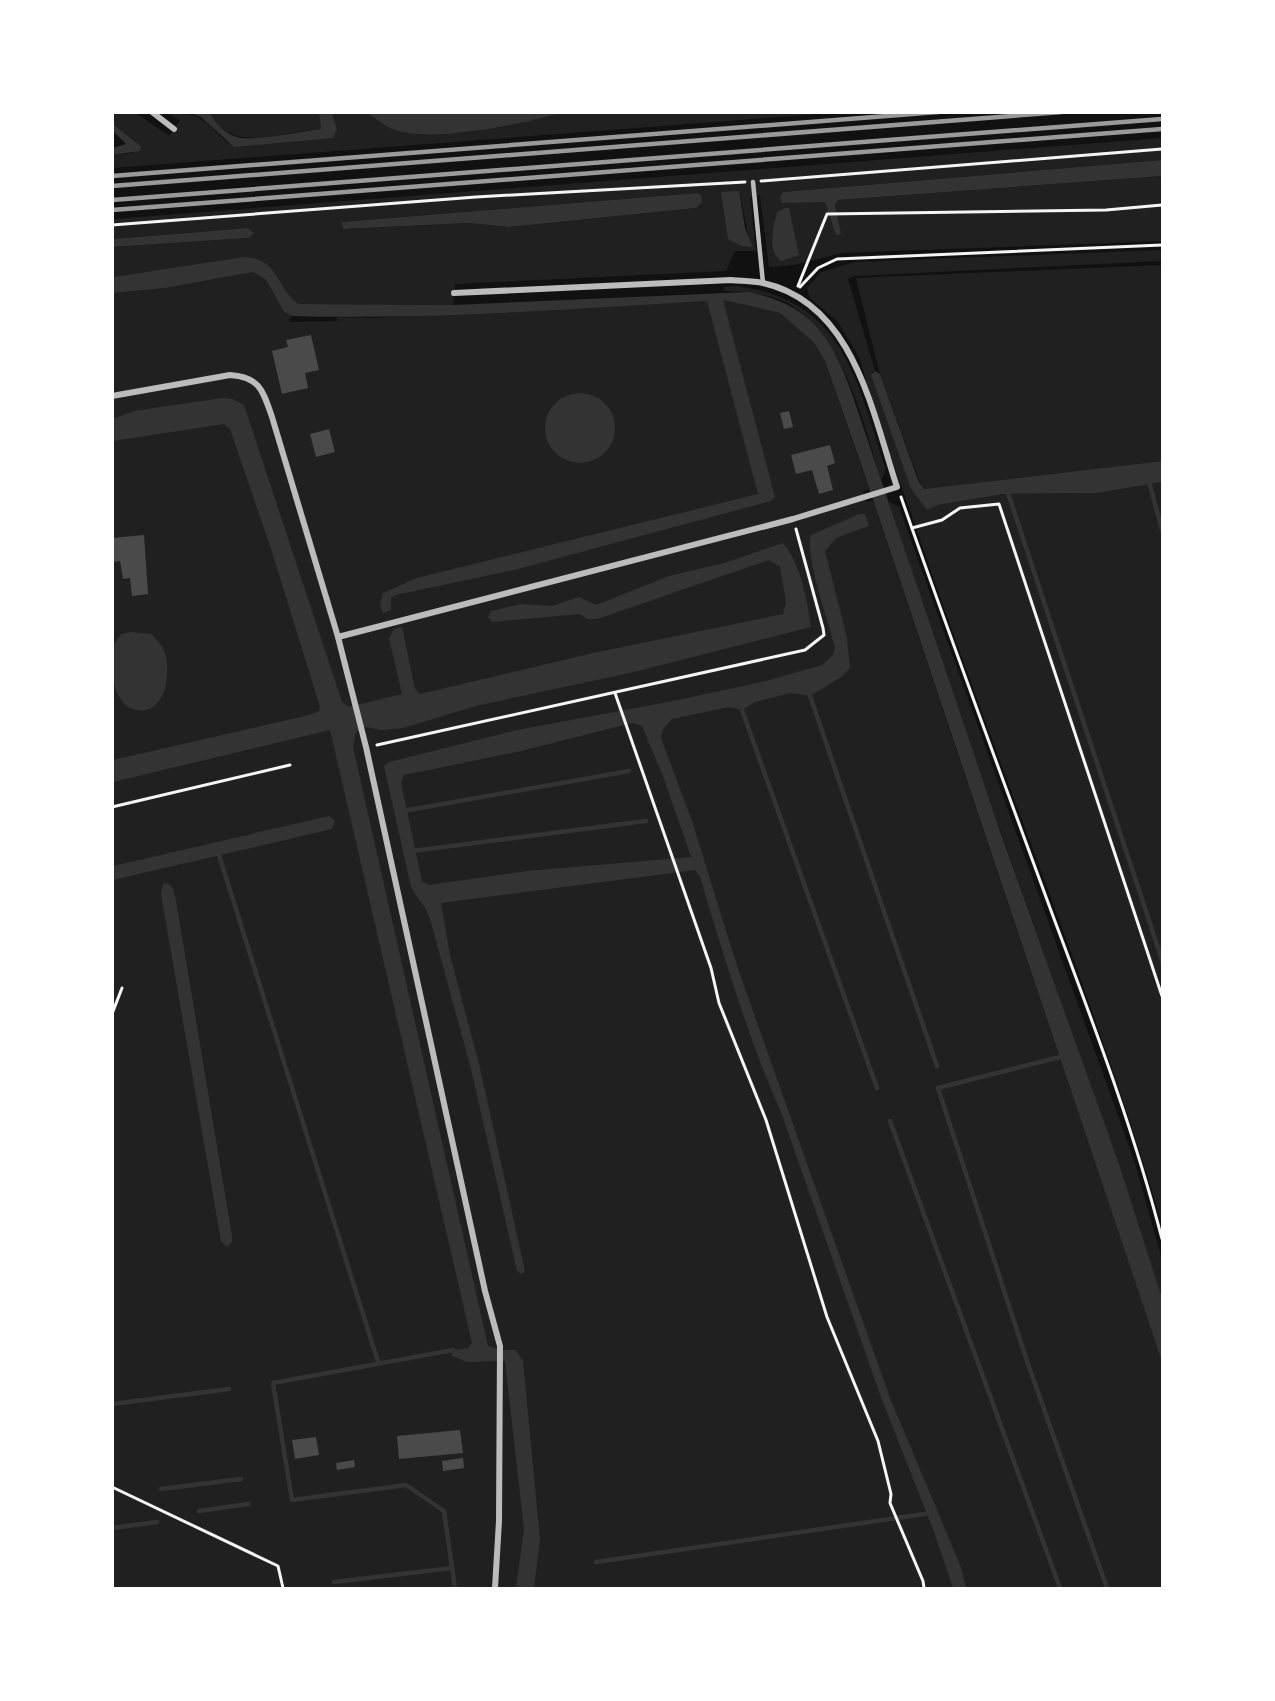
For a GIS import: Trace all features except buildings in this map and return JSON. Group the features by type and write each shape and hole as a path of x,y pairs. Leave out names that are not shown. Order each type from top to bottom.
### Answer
{"street":[{"path":"152,112 174,129"},
{"path":"338,637 793,519 895,487 855,362 829,324 794,296 763,283 731,280 454,293"},
{"path":"112,396 230,375 246,376 257,384 272,417 338,637 366,747 485,1290 500,1347 495,1588"}],"lane":[{"path":"753,182 763,283"}],"path":[{"path":"112,225 476,197 753,182 1162,149"},
{"path":"794,296 827,214 1106,210 1162,205"},
{"path":"794,296 818,268 837,259 1162,245"},
{"path":"895,487 1082,992 1134,1144 1162,1239"},
{"path":"912,528 942,520 960,508 999,504 1162,996"},
{"path":"366,747 806,650 824,635 824,628 793,519"},
{"path":"615,693 711,968 719,1003 766,1120 827,1317 878,1441 897,1525 923,1581 924,1588"},
{"path":"112,807 290,765"},
{"path":"112,1014 122,988"},
{"path":"112,1487 278,1566 283,1588"}],"shaded area":[{"path":"113,113 136,113 169,136 180,121 168,113 190,115 202,120 228,143 337,129 332,113 367,113 391,128 427,133 463,133 502,127 560,113 832,113 113,168 113,155 134,153 136,141 113,124"},
{"path":"190,113 210,113 225,131 233,136 244,138 321,129 319,113 332,113 337,129 333,138 234,147 201,117"},
{"path":"210,113 319,113 321,129 254,138 229,132 218,125"},
{"path":"367,113 560,113 475,131 427,134 406,133 390,128"},
{"path":"113,124 141,146 140,151 113,155 113,148 126,144 113,131"},
{"path":"1162,138 1162,160 783,192 780,197 825,202 835,233 841,233 835,205 838,200 1162,176 1162,241 842,253 795,265 769,267 760,195 750,197 756,251 735,251 726,271 455,284 453,305 297,304 270,267 255,258 243,257 113,277 113,247 248,238 248,228 113,239 113,219","holes":["739,191 750,242 728,239","696,193 696,208 510,227 468,223 343,229 343,222"]},
{"path":"1162,160 1162,176 838,200 835,205 841,233 838,236 825,202 782,203 780,197 783,192"},
{"path":"739,191 745,228 753,247 742,246 728,239 721,192"},
{"path":"696,193 701,195 702,202 696,208 509,227 468,223 343,229 342,222"},
{"path":"789,208 799,255 781,261 776,257 772,238 777,212"},
{"path":"248,228 254,233 248,238 113,247 113,239"},
{"path":"1162,250 1162,261 854,276 848,279 875,371 872,372 911,489 938,505 1004,494 1098,493 1162,482 1162,1223 1107,1054 954,635 882,431 860,359 838,322 810,298 807,288 821,272 854,262"},
{"path":"243,257 255,258 270,267 298,304 453,305 749,292 787,305 814,324 825,337 850,388 1000,831 1119,1164 1162,1298 1162,1362 862,467 825,361 814,343 780,313 723,300 775,497 771,501 514,570 396,595 391,598 391,610 383,613 380,605 383,593 417,578 758,494 707,301 448,315 292,316 284,312 266,280 253,272 165,288 113,293 113,277"},
{"path":"1162,265 1162,461 924,489 880,374 856,278"},
{"path":"253,272 266,280 284,312 292,316 289,320 291,322 337,321 337,317 373,318 707,301 711,312 722,300 780,313 814,343 825,361 869,489 863,491 866,502 873,501 1162,1362 1162,1588 113,1588 112,293 165,288"},
{"path":"736,286 773,294 801,308 823,327 841,350 865,405 886,469 881,480 850,385 827,341 812,322 786,302 760,294 724,291 724,287"},
{"path":"875,371 880,374 918,480 924,489 1162,461 1162,482 1098,493 1004,494 938,505 927,510 911,489 871,375"},
{"path":"573,393 587,393 600,399 609,408 615,421 613,441 605,453 587,463 573,463 560,457 551,448 545,435 545,421 551,408 560,399"},
{"path":"222,398 233,399 244,405 342,702 349,707 402,694 389,638 394,629 402,627 415,689 420,694 593,653 783,614 786,602 780,567 769,560 597,619 587,619 580,614 492,622 488,617 491,611 521,604 552,606 579,597 596,605 669,576 724,563 783,543 794,561 802,583 811,627 634,672 476,706 403,728 382,730 366,727 356,732 353,747 488,1346 501,1350 516,1350 523,1361 540,1539 534,1588 516,1588 524,1529 505,1361 467,1362 452,1356 453,1350 468,1348 472,1343 330,730 113,782 113,760 319,711 320,707 272,552 230,429 224,424 113,441 113,419 134,411"},
{"path":"889,502 899,507 1135,1163 1162,1260 1162,1298 1095,1099 955,702"},
{"path":"859,514 865,514 869,526 836,538 825,551 847,638 850,668 840,678 810,696 790,693 755,702 742,710 729,707 672,719 663,729 661,738 692,821 737,966 890,1398 961,1567 966,1588 953,1588 933,1529 882,1400 782,1115 747,1027 700,877 695,870 441,903 450,955 480,1068 525,1271 522,1274 517,1271 471,1069 430,919 411,887 384,766 389,762 517,730 673,701 766,681 822,665 833,655 835,647 814,572 811,535","holes":["632,723 642,726 664,779 691,857 527,871 429,885 422,881 401,783 404,775 521,751"]},
{"path":"131,632 151,634 162,646 166,655 167,673 164,692 154,707 146,710 136,710 127,706 116,690 113,680 111,660 114,644 121,634"},
{"path":"329,816 335,820 332,829 113,880 113,866"},
{"path":"167,883 173,888 176,901 232,1236 232,1242 227,1247 221,1241 161,894 163,884"}],"waterway":[{"path":"1150,485 1162,530"},
{"path":"1007,490 1162,960"},
{"path":"810,696 937,1066"},
{"path":"742,710 877,1088"},
{"path":"403,811 629,771"},
{"path":"412,851 646,821"},
{"path":"219,855 378,1362"},
{"path":"1060,1057 938,1088 1027,1361 1107,1588"},
{"path":"890,1121 1060,1588"},
{"path":"453,1350 273,1383 292,1500 406,1485 444,1511 455,1588"},
{"path":"112,1404 229,1389"},
{"path":"161,1489 241,1479"},
{"path":"199,1511 248,1504"},
{"path":"596,1562 931,1513"},
{"path":"112,1528 157,1522"},
{"path":"334,1582 452,1568"}],"railway":[{"path":"112,176 938,112"},
{"path":"112,186 1062,112"},
{"path":"112,200 1162,119"},
{"path":"112,210 1162,129"}]}
